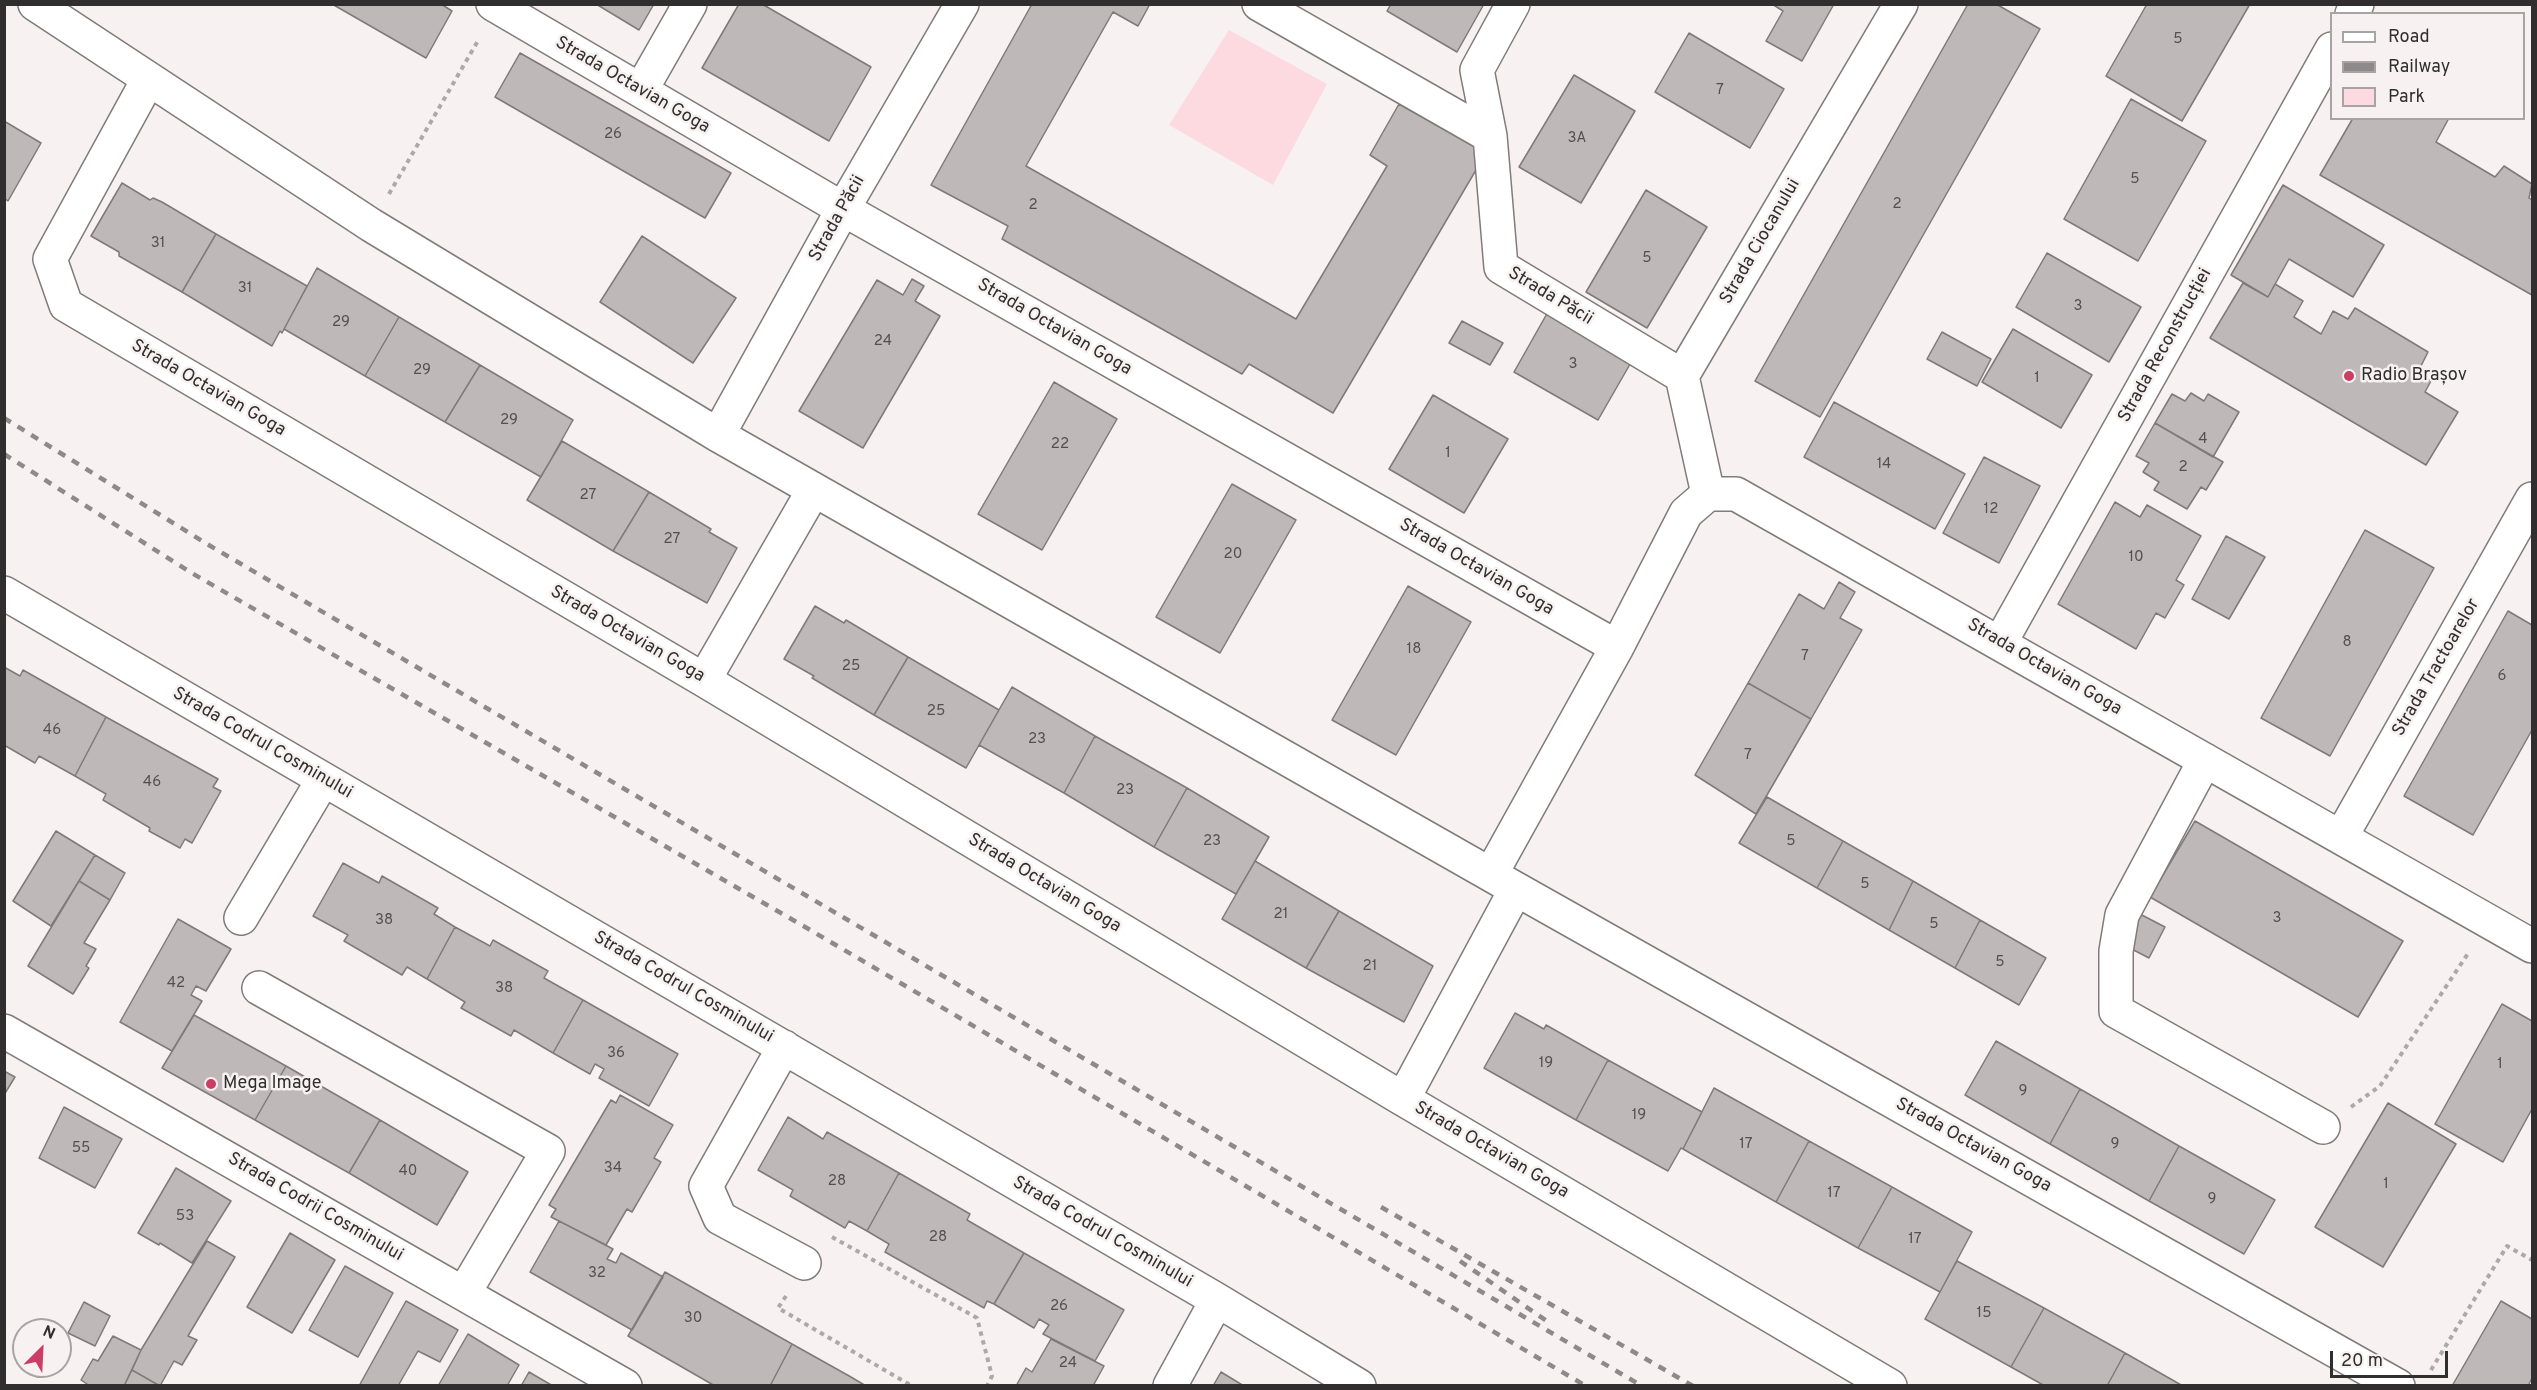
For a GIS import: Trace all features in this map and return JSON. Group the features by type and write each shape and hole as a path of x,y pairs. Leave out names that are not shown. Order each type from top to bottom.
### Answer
{"street":[{"name":"Strada Octavian Goga","path":"35,4 370,225 813,491 1504,882 2413,1381"},
{"path":"641,90 690,4"},
{"name":"Strada Păcii","path":"718,435 843,209 962,4"},
{"path":"1259,4 1490,136"},
{"name":"Strada Păcii","path":"1513,4 1477,70 1490,136 1501,267 1682,376"},
{"name":"Strada Ciocanului","path":"1682,376 1901,4"},
{"name":"Strada Octavian Goga","path":"497,6 843,209 1617,647"},
{"name":"Strada Reconstrucției","path":"2000,643 2330,52"},
{"name":"Strada Octavian Goga","path":"148,80 50,260 66,305 704,680 1403,1099 1890,1386"},
{"path":"1682,376 1708,494"},
{"path":"704,680 813,491"},
{"name":"Strada Octavian Goga","path":"1403,1099 1617,647 1686,513 1708,494 1736,494 2532,946"},
{"name":"Strada Tractoarelor","path":"2341,837 2532,499"},
{"name":"Strada Codrul Cosminului","path":"4,593 1217,1300 1359,1386"},
{"path":"2205,760 2122,915 2116,951 2114,984 2116,1011 2323,1127"},
{"path":"241,918 322,780"},
{"path":"259,988 548,1151 464,1293"},
{"name":"Strada Codrii Cosminului","path":"4,1031 625,1386"},
{"path":"784,1047 706,1186 720,1218 804,1263"},
{"path":"1170,1386 1217,1300"}],"path":[{"path":"370,225 497,6"},
{"path":"2323,1127 2380,1086 2490,922"},
{"path":"912,1386 778,1308 822,1232 977,1318 992,1376 987,1386"},
{"path":"2413,1381 2507,1246 2532,1260"}],"green space":[{"path":"1229,30 1327,84 1273,185 1169,125"}],"building":[{"path":"332,4 441,4 452,11 426,58"},
{"path":"596,4 654,4 639,30"},
{"path":"739,4 762,4 871,67 829,141 702,68"},
{"path":"1032,4 1150,4 1138,26 1113,12 1026,166 1296,319 1387,166 1370,155 1399,104 1486,153 1333,413 1249,364 1242,374 1002,239 1008,226 931,185"},
{"path":"1391,4 1484,4 1457,52 1387,11"},
{"path":"1772,4 1834,4 1802,61 1766,41 1783,11"},
{"path":"1968,4 1996,4 2040,29 1820,417 1755,381"},
{"path":"2147,4 2250,4 2182,121 2106,76"},
{"path":"1689,33 1784,89 1750,148 1655,92"},
{"path":"520,53 731,173 705,218 495,97"},
{"path":"1574,75 1635,111 1581,203 1519,167"},
{"path":"2131,99 2206,141 2138,261 2064,219"},
{"path":"2352,120 2448,120 2436,142 2495,177 2504,166 2532,184 2529,198 2532,200 2532,295 2320,175"},
{"path":"4,121 41,143 8,201 4,198"},
{"path":"122,183 150,200 153,198 162,202 216,234 182,292 119,256 119,252 91,236"},
{"path":"2283,185 2384,245 2353,297 2289,259 2268,297 2231,275"},
{"path":"1646,190 1707,227 1647,328 1586,292"},
{"path":"216,234 307,286 282,333 280,331 272,346 182,292"},
{"path":"642,236 736,298 693,363 600,302"},
{"path":"2047,253 2141,307 2109,362 2016,307"},
{"path":"317,268 399,317 365,376 284,329"},
{"path":"912,279 924,286 915,301 940,316 863,448 799,411 877,280 903,295"},
{"name":"Radio Brașov","path":"2243,283 2268,297 2275,284 2303,301 2294,317 2321,334 2333,311 2348,319 2355,308 2428,352 2418,372 2431,381 2425,392 2458,412 2426,465 2210,338"},
{"path":"1549,310 1633,359 1598,420 1514,372"},
{"path":"399,317 480,365 445,422 365,376"},
{"path":"1462,321 1503,343 1490,365 1449,343"},
{"path":"2013,329 2092,375 2061,428 1982,382"},
{"path":"1942,332 1991,359 1977,386 1927,359"},
{"path":"480,365 573,420 541,477 445,422"},
{"path":"1054,382 1117,419 1042,550 978,514"},
{"path":"2191,393 2204,401 2208,394 2239,412 2213,457 2155,423 2172,394 2185,401"},
{"path":"1433,395 1508,439 1464,513 1389,469"},
{"path":"1834,402 1965,474 1935,529 1804,457"},
{"path":"2155,423 2223,462 2206,490 2201,487 2187,509 2154,490 2159,482 2143,472 2149,463 2136,456"},
{"path":"562,441 649,492 613,551 527,500"},
{"path":"1984,457 2040,486 1999,563 1943,533"},
{"path":"1232,484 1296,520 1220,653 1156,617"},
{"path":"649,492 711,529 709,532 737,548 707,603 613,551"},
{"path":"2115,502 2140,517 2147,505 2201,536 2176,580 2184,585 2165,618 2156,613 2136,649 2058,604"},
{"path":"2365,530 2434,568 2330,756 2261,718"},
{"path":"2226,536 2265,557 2229,619 2192,599"},
{"path":"1839,582 1855,592 1840,618 1862,630 1811,719 1748,683 1799,594 1824,609"},
{"path":"1408,586 1471,622 1396,755 1332,720"},
{"path":"815,606 844,623 846,620 908,657 874,715 784,659"},
{"path":"2508,611 2532,625 2532,730 2473,835 2404,796"},
{"path":"908,657 999,710 966,768 874,715"},
{"path":"4,667 20,676 23,670 106,717 75,776 39,756 35,763 4,745"},
{"path":"1748,683 1811,719 1756,814 1695,775"},
{"path":"1012,687 1095,736 1064,793 979,745"},
{"path":"106,717 218,779 213,787 221,791 192,843 185,839 180,848 149,831 150,828 103,800 106,794 75,776"},
{"path":"1095,736 1187,788 1154,847 1064,793"},
{"path":"1187,788 1269,837 1236,894 1154,847"},
{"path":"1767,797 1843,841 1817,888 1739,843"},
{"path":"2195,821 2403,941 2358,1017 2150,897"},
{"path":"56,831 95,855 51,926 13,901"},
{"path":"1843,841 1913,881 1889,930 1817,888"},
{"path":"95,855 125,873 110,900 79,881"},
{"path":"1255,861 1339,911 1306,968 1222,919"},
{"path":"343,863 379,883 382,876 438,908 434,914 455,927 427,979 407,967 402,975 344,941 348,935 313,916"},
{"path":"79,881 110,900 84,943 96,949 86,966 89,968 73,994 28,966"},
{"path":"1913,881 1980,920 1955,968 1889,930"},
{"path":"1339,911 1433,966 1404,1022 1306,968"},
{"path":"2136,912 2165,927 2149,958 2120,943"},
{"path":"178,919 231,949 206,991 196,986 191,995 202,1001 172,1051 120,1022"},
{"path":"1980,920 2046,958 2019,1005 1955,968"},
{"path":"455,927 490,946 493,940 548,971 544,978 583,1000 553,1053 514,1030 511,1036 461,1008 465,1002 427,979"},
{"path":"583,1000 678,1054 649,1106 599,1078 604,1069 595,1064 590,1074 553,1053"},
{"path":"2502,1004 2532,1021 2532,1109 2503,1162 2435,1124"},
{"path":"1515,1013 1544,1029 1546,1025 1608,1060 1576,1120 1484,1068"},
{"path":"194,1015 286,1066 255,1120 162,1068"},
{"path":"1996,1041 2080,1089 2050,1144 1965,1095"},
{"path":"1608,1060 1702,1112 1683,1149 1681,1148 1668,1171 1576,1120"},
{"path":"286,1066 380,1120 349,1173 255,1120"},
{"path":"4,1071 15,1077 4,1095"},
{"path":"1714,1088 1809,1141 1776,1202 1683,1149"},
{"path":"2080,1089 2179,1146 2149,1201 2050,1144"},
{"path":"620,1095 673,1125 654,1158 661,1162 632,1212 627,1209 606,1245 551,1217 556,1209 549,1205 611,1100 616,1103"},
{"path":"2388,1103 2456,1144 2383,1267 2315,1227"},
{"path":"64,1107 122,1139 95,1188 39,1158"},
{"path":"788,1117 823,1139 827,1132 899,1173 867,1231 849,1221 845,1228 790,1196 793,1190 758,1170"},
{"path":"380,1120 468,1172 437,1225 349,1173"},
{"path":"1809,1141 1892,1187 1858,1248 1776,1202"},
{"path":"2179,1146 2275,1200 2244,1254 2149,1201"},
{"path":"176,1168 231,1201 192,1263 160,1243 159,1245 138,1233"},
{"path":"899,1173 970,1214 967,1220 1024,1253 994,1304 987,1301 984,1308 885,1252 889,1244 867,1231"},
{"path":"1892,1187 1972,1232 1940,1292 1858,1248"},
{"path":"559,1221 613,1249 607,1259 616,1263 621,1253 663,1277 632,1330 530,1272"},
{"path":"290,1233 335,1260 292,1333 247,1307"},
{"path":"207,1241 235,1257 188,1336 197,1340 182,1365 174,1361 160,1386 132,1370 141,1350"},
{"path":"1024,1253 1124,1310 1095,1361 1043,1334 1049,1325 1039,1319 1034,1328 994,1304"},
{"path":"1957,1261 2044,1308 2011,1367 1925,1319"},
{"path":"345,1266 393,1293 358,1357 309,1330"},
{"path":"665,1272 792,1344 770,1386 715,1386 628,1336"},
{"path":"406,1301 458,1330 440,1362 418,1351 398,1386 359,1386"},
{"path":"2501,1301 2532,1319 2532,1378 2528,1386 2452,1386"},
{"path":"84,1302 110,1316 95,1346 72,1335 72,1325"},
{"path":"2044,1308 2125,1353 2107,1386 2045,1386 2011,1367"},
{"path":"468,1334 519,1365 507,1386 438,1386"},
{"path":"113,1336 141,1350 124,1386 90,1386 81,1380 93,1359 98,1361"},
{"path":"1051,1339 1104,1366 1093,1386 1016,1386 1026,1368 1032,1372"},
{"path":"792,1344 851,1377 866,1386 770,1386"},
{"path":"2125,1353 2183,1386 2107,1386"},
{"path":"132,1370 160,1386 124,1386"},
{"path":"529,1372 553,1386 521,1386"},
{"path":"1221,1372 1244,1386 1213,1386"}],"railway":[{"path":"4,418 207,544 1642,1386"},
{"path":"4,454 190,572 800,924 1586,1386"},
{"path":"1381,1207 1693,1386"},
{"path":"1460,1261 1551,1324"}],"place":[{"name":"Radio Brașov","path":"2349,376"},
{"name":"Mega Image","path":"211,1084"}]}
